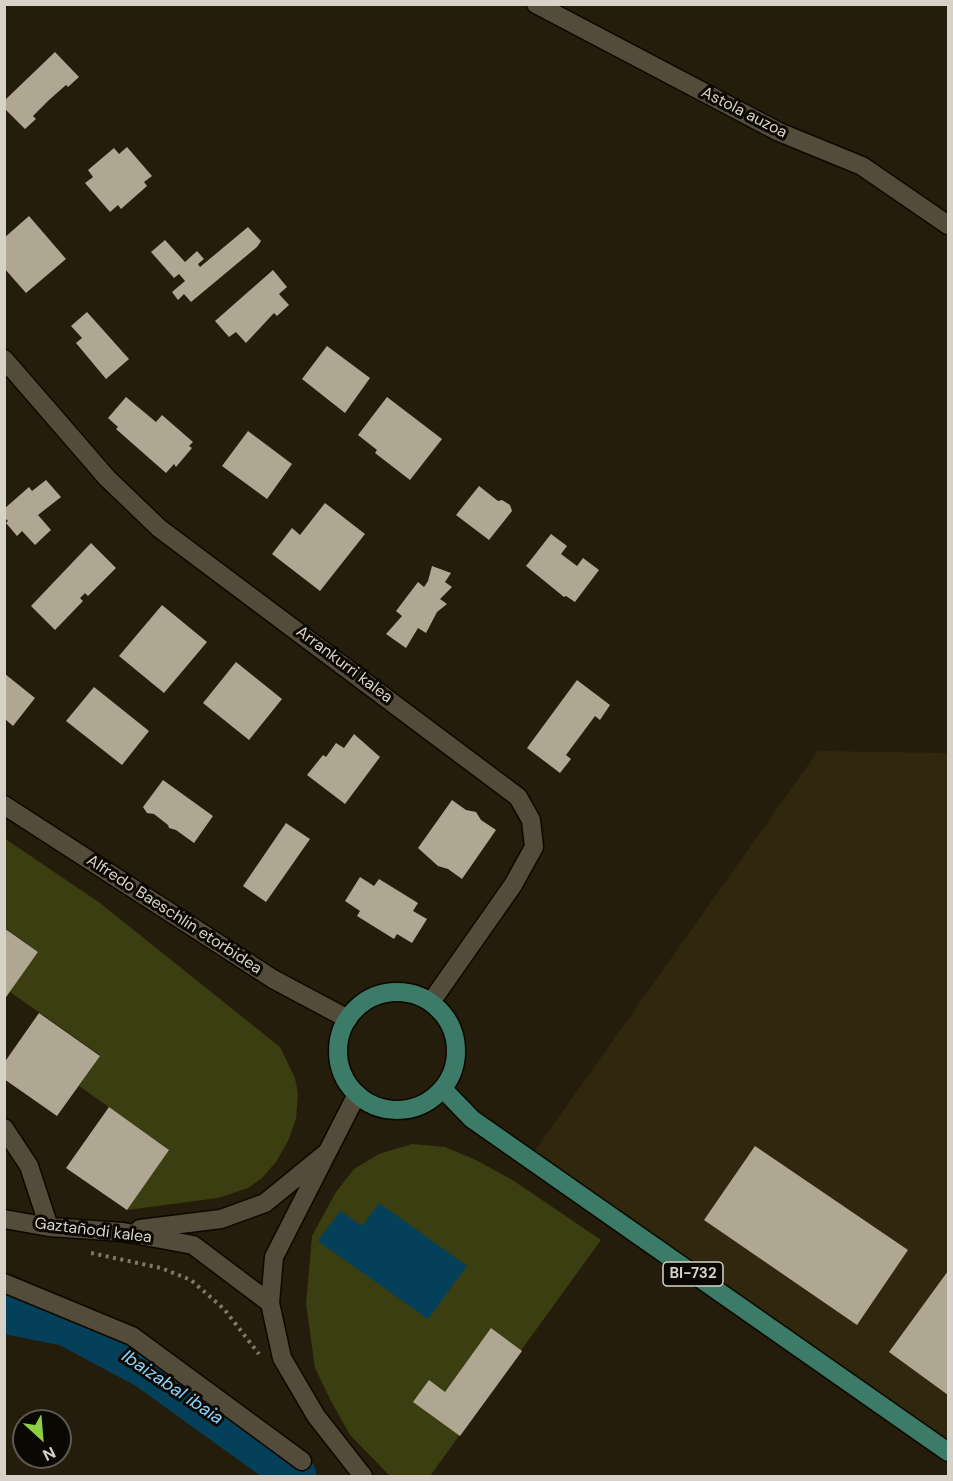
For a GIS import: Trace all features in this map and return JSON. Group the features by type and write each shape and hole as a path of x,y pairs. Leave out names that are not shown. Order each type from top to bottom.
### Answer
{"main road":[{"path":"395,992 414,994 430,1002 445,1016 454,1033 456,1052 452,1072 443,1089 419,1105 391,1110 373,1105 357,1094 346,1081 340,1066 338,1049 341,1033 348,1018 361,1005 377,995 395,992"},
{"name":"BI-732","path":"443,1089 472,1119 948,1452"}],"street":[{"name":"Astola auzoa","path":"536,4 779,132 862,166 948,225"},
{"name":"Arrankurri kalea","path":"4,359 107,478 159,528 518,797 531,820 534,847 513,885 430,1002"},
{"name":"Alfredo Baeschlin etorbidea","path":"4,805 273,979 348,1018"},
{"path":"357,1094 274,1257 270,1303 282,1358 316,1416 363,1476"},
{"path":"4,1128 29,1166 49,1227"},
{"path":"123,1232 221,1219 265,1203 325,1154"},
{"name":"Gaztañodi kalea","path":"4,1219 49,1227 123,1232 193,1245 270,1303"},
{"path":"4,1283 132,1336 302,1461"}],"path":[{"path":"80,1251 161,1268 191,1280 224,1309 266,1364"}],"shaded area":[{"path":"818,751 948,753 948,1451 529,1159"}],"green space":[{"path":"4,838 100,903 280,1047 295,1078 298,1094 296,1119 288,1141 276,1162 262,1178 248,1188 218,1198 127,1210 168,1149 79,1086 100,1055 10,992 38,952 5,928"},
{"path":"412,1144 445,1147 476,1160 514,1181 601,1240 430,1476 390,1476 350,1435 332,1403 315,1368 306,1304 312,1236 336,1192 354,1169 379,1154"}],"water":[{"path":"379,1203 467,1266 428,1319 318,1241 340,1211 362,1226"}],"building":[{"path":"55,52 79,77 49,100 33,116 36,119 25,129 4,108 4,101"},
{"path":"127,147 152,176 144,182 147,186 121,209 118,205 110,212 85,183 93,177 88,170 114,148 119,154"},
{"path":"29,216 66,259 26,293 4,268 4,238"},
{"path":"248,227 261,241 257,247 191,302 184,294 178,300 172,292 185,281 179,274 174,278 151,252 165,240 185,262 197,251 204,259 198,264 200,267"},
{"path":"273,270 287,287 279,294 289,305 277,316 274,313 246,343 236,332 229,337 215,321"},
{"path":"87,312 129,359 106,379 76,343 82,338 71,326"},
{"path":"327,346 370,378 345,413 302,379"},
{"path":"126,397 156,422 162,415 193,442 189,446 192,448 176,467 174,464 166,473 116,429 118,427 108,418"},
{"path":"387,397 442,439 410,480 375,453 377,450 358,435"},
{"path":"248,431 292,464 267,499 222,466"},
{"path":"46,480 61,497 38,515 51,530 35,545 22,531 17,536 6,523 8,521 4,517 4,509 29,487 32,491"},
{"path":"479,486 498,501 502,500 510,505 512,511 489,540 456,515"},
{"path":"325,503 365,534 320,591 272,554 292,528 300,535"},
{"path":"551,534 567,546 561,554 577,566 583,558 599,570 575,602 564,597 526,566"},
{"path":"91,543 116,568 88,596 85,593 80,598 83,601 55,630 31,606"},
{"path":"432,566 451,573 445,582 452,587 440,599 447,604 437,612 426,633 418,628 406,648 386,634 402,616 396,611 418,582 424,587"},
{"path":"162,605 207,642 164,693 119,656"},
{"path":"236,662 282,699 249,740 203,703"},
{"path":"5,674 35,698 13,726 5,719"},
{"path":"577,680 610,705 600,720 595,716 566,755 571,759 560,773 527,748"},
{"path":"94,687 149,731 122,765 66,721"},
{"path":"354,734 380,757 345,804 307,775 323,755 326,757 336,743 344,748"},
{"path":"163,780 213,816 194,843 176,830 169,828 154,814 147,813 143,807"},
{"path":"452,800 466,810 476,812 481,820 496,830 462,879 448,869 438,866 418,848"},
{"path":"286,823 310,839 266,902 243,886"},
{"path":"360,877 374,886 379,879 418,903 413,911 427,919 412,943 397,934 394,939 357,916 360,911 345,901"},
{"path":"4,928 38,952 4,1000"},
{"path":"39,1013 100,1056 57,1116 4,1079 4,1063"},
{"path":"109,1107 169,1150 127,1210 66,1168"},
{"path":"755,1146 908,1250 857,1325 704,1220"},
{"path":"948,1271 948,1395 889,1352"},
{"path":"491,1328 522,1351 460,1436 413,1402 429,1380 445,1392"}],"waterway":[{"name":"Ibaizabal ibaia","path":"4,1311 68,1324 148,1367 284,1465 294,1476"}]}
